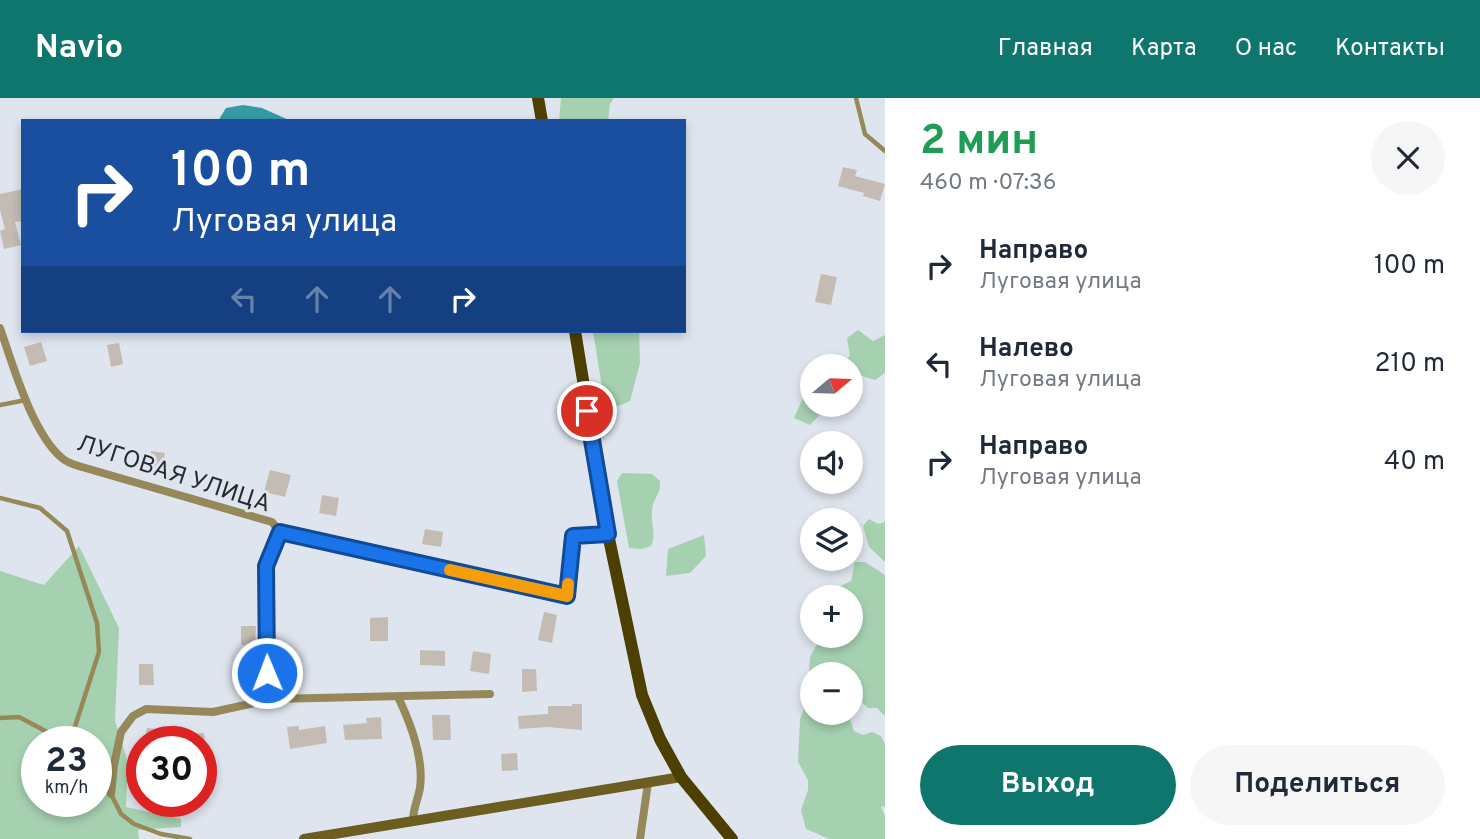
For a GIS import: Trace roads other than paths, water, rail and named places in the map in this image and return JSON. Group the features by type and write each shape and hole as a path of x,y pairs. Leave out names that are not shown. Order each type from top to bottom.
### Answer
{"main road":[{"path":"538,98 542,119"},
{"path":"575,333 608,534 642,695 660,739 681,777 732,839"},
{"path":"304,839 348,835 413,820 681,777"}],"street":[{"path":"0,328 26,400"},
{"name":"ЛУГОВАЯ УЛИЦА","path":"26,400 47,443 64,460 272,522 280,532 567,596 573,536 608,534"},
{"path":"267,700 266,566 280,532"},
{"path":"112,784 121,732 133,716 146,709 213,712 267,700 490,694"},
{"path":"398,697 410,723 418,755 420,786 413,820"},
{"path":"640,839 648,783"}],"lane":[{"path":"856,98 866,134 885,151"},
{"path":"0,405 26,400"},
{"path":"0,498 40,508 68,531 97,624 99,652 74,726"},
{"path":"0,718 19,717 37,726"},
{"path":"112,796 121,814 134,824 161,834 190,839"}],"water":[{"path":"243,105 262,108 287,119 219,119 226,108"}]}
